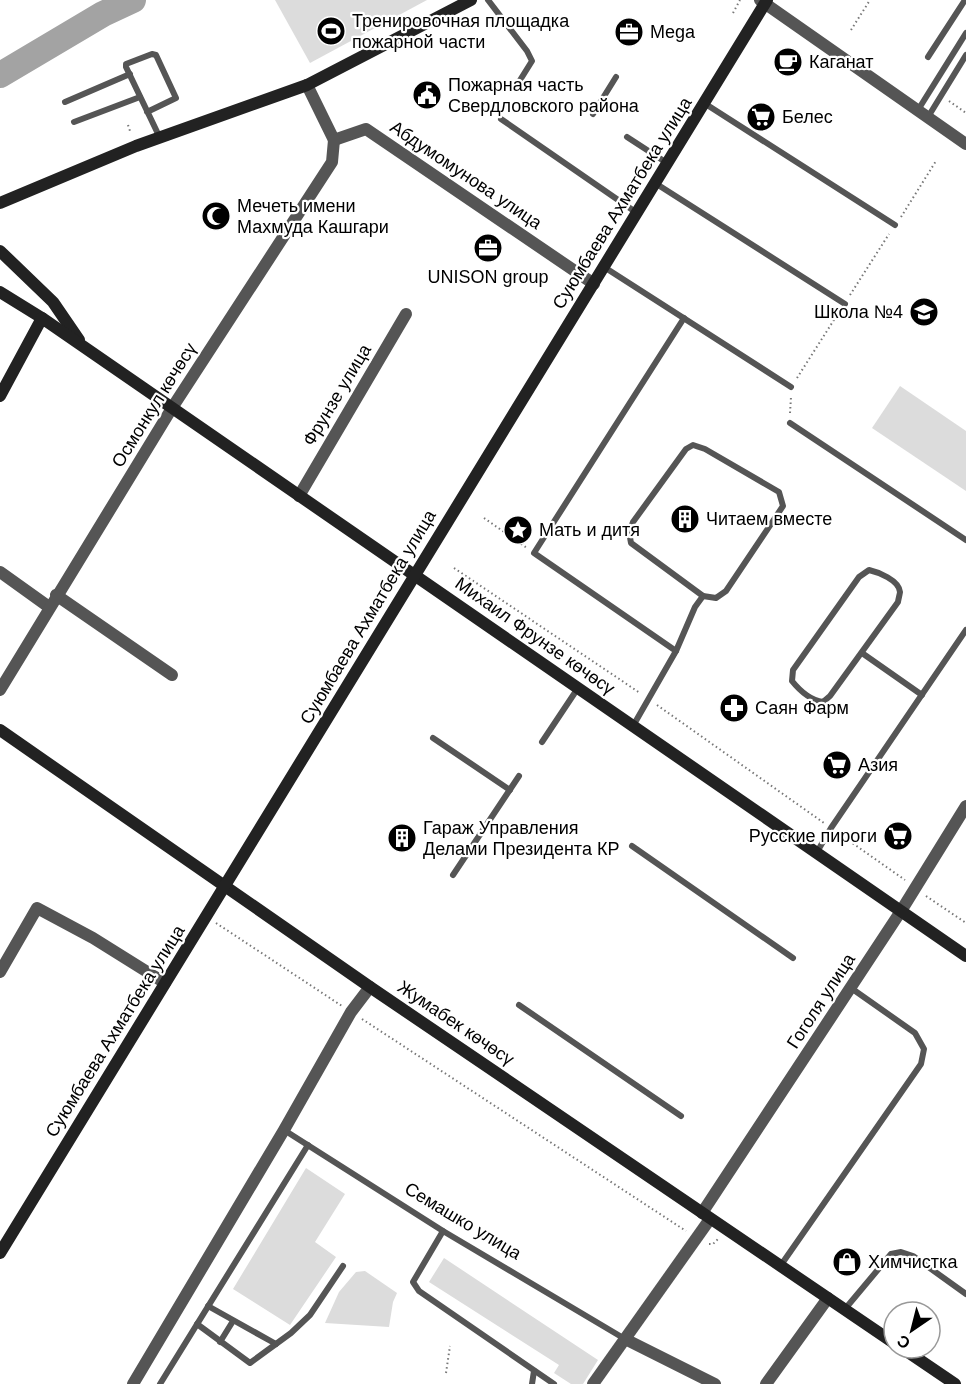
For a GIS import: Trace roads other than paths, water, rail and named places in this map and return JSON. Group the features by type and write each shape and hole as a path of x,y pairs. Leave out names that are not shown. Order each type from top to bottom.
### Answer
{"street":[{"path":"0,203 160,138 307,85 471,0"},
{"path":"764,1 966,144"},
{"name":"Суюмбаева Ахматбека улица","path":"0,1252 4,1239 225,886 668,164 764,1"},
{"path":"307,85 334,140"},
{"name":"Абдумомунова улица","path":"334,140 366,129 594,284"},
{"name":"Осмонкул көчөсү","path":"0,690 172,408 332,162 334,140"},
{"name":"Михаил Фрунзе көчөсү","path":"0,251 53,302 83,346"},
{"name":"Михаил Фрунзе көчөсү","path":"0,292 83,346 966,956"},
{"name":"Фрунзе улица","path":"299,496 406,314"},
{"path":"0,396 42,318"},
{"path":"0,572 49,607"},
{"path":"56,595 172,675"},
{"name":"Жумабек көчөсү","path":"0,730 370,987 882,1334"},
{"name":"Гоголя улица","path":"593,1384 706,1216 915,888 961,824 966,806"},
{"path":"0,972 37,908 93,938 165,983"},
{"path":"133,1384 284,1130 351,1012 370,987"},
{"path":"766,1384 828,1298"},
{"path":"625,1339 716,1384"},
{"path":"920,1360 955,1384"}],"lane":[{"path":"488,0 532,61 517,85"},
{"path":"928,57 966,0"},
{"path":"923,114 966,33"},
{"path":"147,112 176,98 156,55 152,54 126,64 126,67 147,112 160,138"},
{"path":"923,114 941,95 966,55"},
{"path":"65,102 129,74"},
{"path":"593,114 616,77"},
{"path":"74,122 140,97"},
{"path":"704,103 895,225"},
{"path":"501,119 637,213"},
{"path":"627,138 668,164"},
{"path":"656,183 845,304"},
{"path":"604,267 791,387"},
{"path":"676,651 534,553 684,318"},
{"path":"790,423 966,540"},
{"path":"693,445 705,449 778,492 783,506 726,591 716,598 703,596 631,543 629,532 633,522 686,449 693,445"},
{"path":"869,570 888,578 897,585 900,592 898,602 862,653 823,702 814,701 792,681 793,670 859,577 869,570"},
{"path":"633,726 676,651 695,607 703,596"},
{"path":"816,853 966,630"},
{"path":"862,653 922,695"},
{"path":"542,742 578,688"},
{"path":"433,738 510,790"},
{"path":"453,875 519,776"},
{"path":"632,846 793,958"},
{"path":"781,1266 921,1064 924,1048 915,1033 851,988"},
{"path":"519,1005 681,1116"},
{"name":"Семашко улица","path":"284,1130 443,1231 625,1339"},
{"path":"160,1384 308,1145"},
{"path":"443,1231 414,1282 419,1291 554,1384"},
{"path":"845,1309 891,1254 901,1252 913,1256 966,1294"},
{"path":"197,1324 250,1363 291,1333 310,1315 343,1266"},
{"path":"208,1306 276,1344"},
{"path":"220,1342 233,1321"},
{"path":"532,1384 534,1371"}],"waterway":[{"path":"0,75 103,14 133,0"}],"place":[{"name":"Тренировочная площадка пожарной части","path":"331,31"},
{"name":"Mega","path":"629,32"},
{"name":"Каганат","path":"788,62"},
{"name":"Пожарная часть Свердловского района","path":"427,95"},
{"name":"Белес","path":"761,117"},
{"name":"Мечеть имени Махмуда Кашгари","path":"216,216"},
{"name":"UNISON group","path":"488,248"},
{"name":"Школа №4","path":"924,312"},
{"name":"Читаем вместе","path":"685,519"},
{"name":"Мать и дитя","path":"518,530"},
{"name":"Саян Фарм","path":"734,708"},
{"name":"Азия","path":"837,765"},
{"name":"Русские пироги","path":"898,836"},
{"name":"Гараж Управления Делами Президента КР","path":"402,838"},
{"name":"Химчистка","path":"847,1262"}]}
